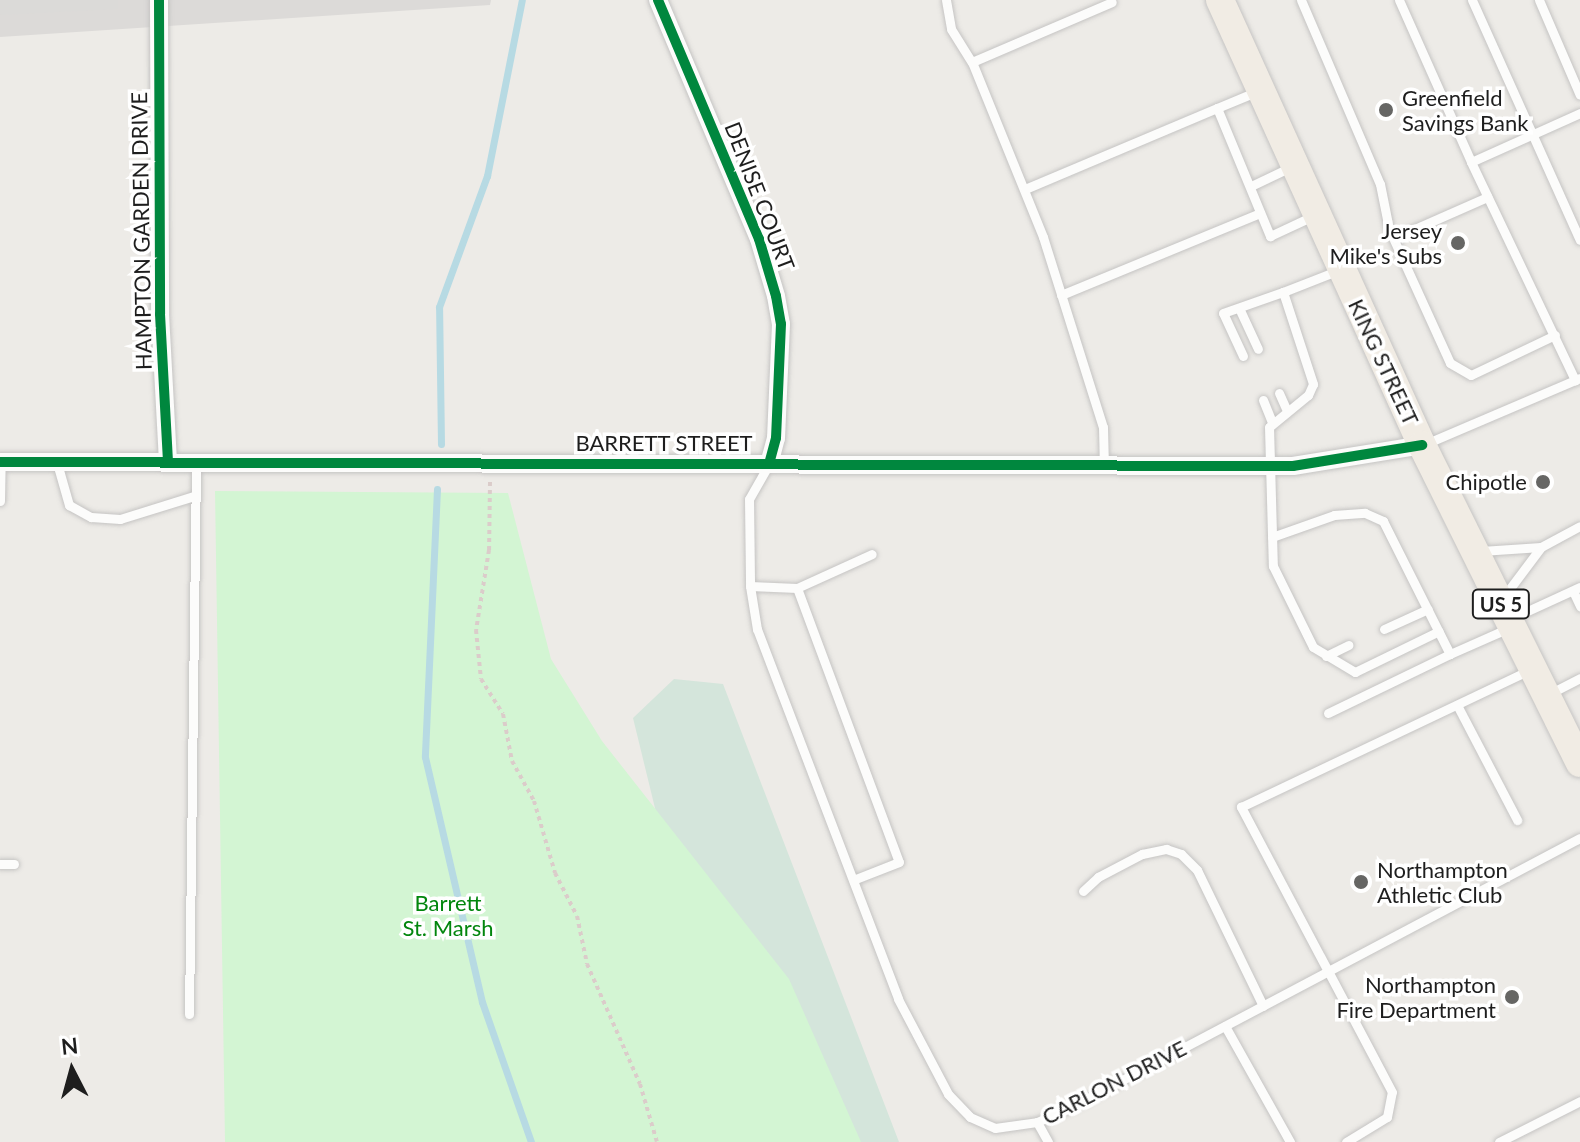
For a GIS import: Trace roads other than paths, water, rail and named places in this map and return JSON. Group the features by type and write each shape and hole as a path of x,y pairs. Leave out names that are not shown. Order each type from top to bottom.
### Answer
{"main road":[{"name":"KING STREET","path":"1220,0 1422,445 1580,763"}],"street":[{"name":"HAMPTON GARDEN DRIVE","path":"159,0 160,314 168,462"},
{"name":"DENISE COURT","path":"658,0 759,239 776,296 781,324 776,438 769,464"},
{"name":"BARRETT STREET","path":"0,462 1267,467 1369,457 1422,445"}],"lane":[{"path":"946,0 951,29 972,62 1025,189 1061,295 1103,427 1104,467"},
{"path":"1301,0 1380,184 1394,238 1444,353 1460,373 1492,368 1555,335"},
{"path":"1399,0 1487,197 1578,379 1422,445"},
{"path":"1472,0 1580,240"},
{"path":"1539,0 1580,95"},
{"path":"972,62 1113,1"},
{"path":"1025,189 1259,91"},
{"path":"1217,108 1270,236 1315,215"},
{"path":"1471,162 1580,113"},
{"path":"1251,186 1293,166"},
{"path":"1394,238 1487,197"},
{"path":"1061,295 1260,213"},
{"path":"1243,356 1223,313 1340,269"},
{"path":"1272,422 1308,395 1313,384 1283,292"},
{"path":"1239,308 1258,349"},
{"path":"1279,393 1286,409"},
{"path":"1263,400 1272,422 1267,467 1273,566 1313,647 1355,672 1439,631"},
{"path":"0,462 0,501"},
{"path":"189,1014 196,462"},
{"path":"57,463 69,505 91,517 120,519 194,496"},
{"name":"CARLON DRIVE","path":"769,464 749,499 750,586 757,629 898,999 948,1094 970,1117 995,1128 1037,1122 1580,838"},
{"path":"1272,537 1334,515 1365,513 1383,521 1450,654"},
{"path":"1474,550 1511,553 1541,547 1580,526"},
{"path":"1507,617 1510,584 1541,547"},
{"path":"750,586 797,588 872,554"},
{"path":"797,588 899,862 853,880"},
{"path":"1328,713 1450,654 1507,617 1576,589 1580,606"},
{"path":"1384,629 1428,609"},
{"path":"1326,656 1349,645"},
{"path":"1346,1142 1387,1117 1392,1092 1241,807 1533,668"},
{"path":"1546,695 1580,678"},
{"path":"1457,705 1517,820"},
{"path":"1083,891 1098,877 1142,854 1166,849 1181,854 1197,870 1263,1006"},
{"path":"0,864 14,864"},
{"path":"1225,1026 1290,1142"},
{"path":"1499,1142 1580,1101"},
{"path":"1037,1122 1048,1142"}],"waterway":[{"path":"441,444 439,307 487,176 522,0"},
{"path":"437,489 425,757 482,1002 531,1142"}],"place":[{"name":"Greenfield Savings Bank","path":"1386,110"},
{"name":"Jersey Mike's Subs","path":"1458,243"},
{"name":"Chipotle","path":"1543,482"},
{"name":"Northampton Athletic Club","path":"1361,882"},
{"name":"Northampton Fire Department","path":"1512,997"}],"park label":[{"name":"Barrett St. Marsh","path":"448,914"}]}
